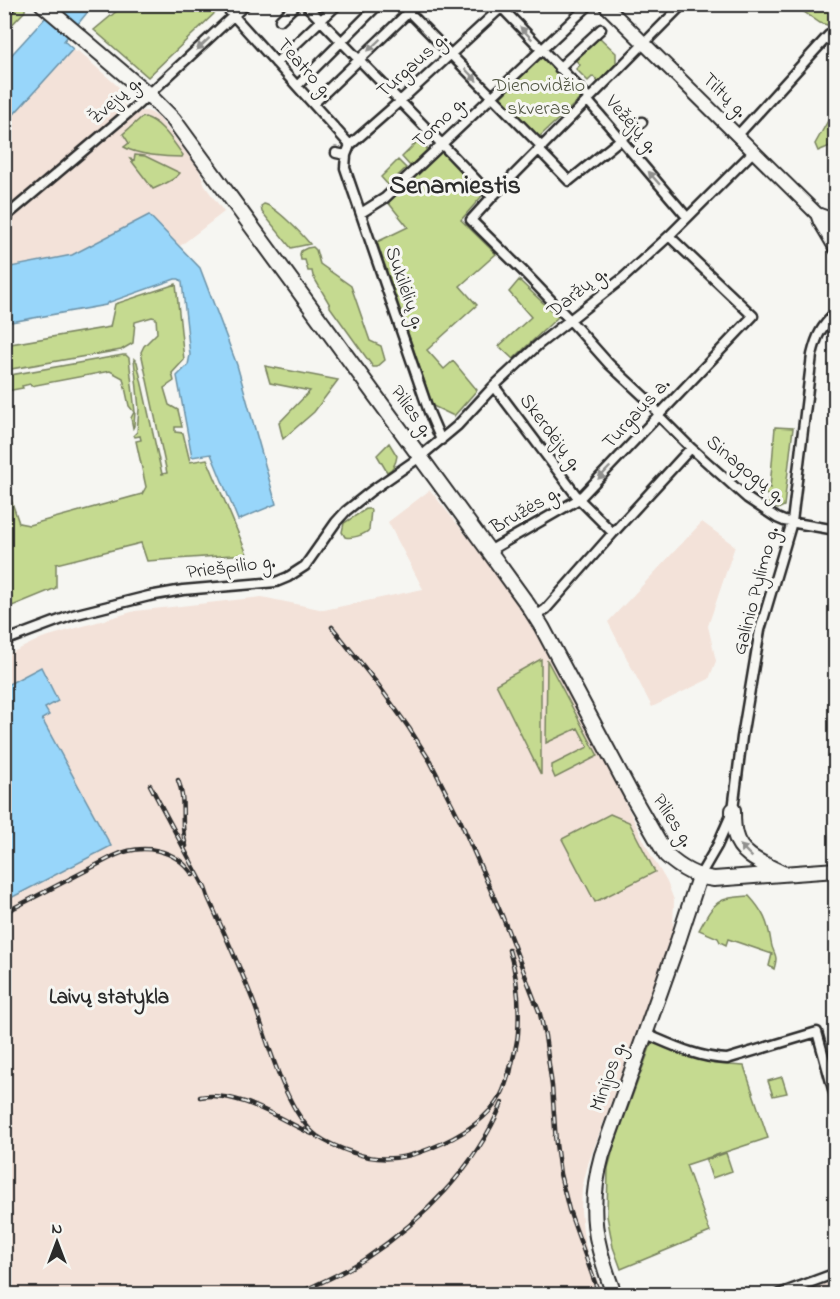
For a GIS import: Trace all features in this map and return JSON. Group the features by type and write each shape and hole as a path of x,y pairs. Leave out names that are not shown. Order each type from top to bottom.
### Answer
{"main road":[{"name":"Pilies g.","path":"42,4 173,119 536,616 657,841 674,863 699,877"},
{"path":"733,810 735,834 739,845 754,859 784,874"},
{"path":"699,877 729,879 836,870"},
{"name":"Minijos g.","path":"614,1294 597,1242 594,1189 597,1172 699,877"}],"street":[{"path":"4,13 12,4"},
{"name":"Teatro g.","path":"223,4 350,145"},
{"name":"Žvejų g.","path":"4,218 148,95 246,4"},
{"path":"280,20 297,4"},
{"path":"304,4 442,143 492,197 683,4"},
{"path":"276,63 338,4"},
{"path":"297,86 379,4"},
{"path":"401,4 492,96 568,181 642,122"},
{"path":"313,104 417,4"},
{"name":"Tomo g.","path":"361,213 385,198 590,4"},
{"name":"Tiltų g.","path":"604,4 817,214 836,221"},
{"name":"Vežėjų g.","path":"502,6 587,96 588,101 687,217"},
{"name":"Turgaus g.","path":"346,155 350,145 502,6"},
{"path":"560,69 601,29"},
{"path":"737,136 829,35"},
{"name":"Daržų g.","path":"420,458 458,426 494,386 538,345 623,278 669,236 753,152"},
{"path":"336,153 346,155"},
{"name":"Sukilėlių g.","path":"346,155 345,168 429,412 441,440"},
{"name":"Sinagogų g.","path":"492,197 471,220 524,272 609,363 653,405 659,416 691,448 747,498 777,518 836,530"},
{"name":"Tiltų g.","path":"817,214 835,248"},
{"name":"Turgaus a.","path":"579,499 753,315 669,236"},
{"name":"Galinio Pylimo g.","path":"699,877 717,846 733,810 758,641 792,522 815,340 821,328 836,312"},
{"name":"Skerdėjų g.","path":"494,386 579,499"},
{"path":"536,616 546,609 691,448"},
{"name":"Priešpilio g.","path":"4,641 73,615 138,599 183,590 263,584 288,577 305,566 346,511 420,458"},
{"path":"579,499 613,533"},
{"name":"Bružės g.","path":"489,551 579,499"},
{"path":"646,1034 701,1056 727,1059 817,1032 836,1100"},
{"path":"779,1294 836,1273"}],"shaded area":[{"path":"73,49 121,89 124,94 122,103 135,115 141,111 147,111 159,118 199,169 205,186 224,212 180,246 149,215 72,255 5,268 4,124"},
{"path":"430,490 482,555 530,622 602,755 674,900 673,928 666,955 588,1164 582,1188 583,1233 589,1260 603,1294 5,1294 5,901 111,845 42,719 45,708 41,667 5,686 5,656 42,638 135,611 262,597 324,610 423,589 388,522"},
{"path":"702,522 735,546 708,626 716,661 709,679 652,707 608,622"},
{"path":"835,1277 835,1294 792,1294"}],"green space":[{"path":"17,5 23,5 25,11 5,32 5,18"},
{"path":"124,5 212,5 218,10 148,77 94,30"},
{"path":"794,5 835,5 835,27 820,23"},
{"path":"598,36 616,53 616,64 598,82 593,76 588,81 576,69 580,65 574,58"},
{"name":"Dienovidžio skveras","path":"542,56 582,97 539,137 500,98"},
{"path":"835,114 835,144 818,151 815,144 829,119"},
{"path":"145,117 162,128 183,155 182,157 144,154 124,147 129,143 123,134"},
{"path":"419,140 428,149 410,166 402,157"},
{"path":"442,150 473,182 482,196 461,220 496,254 460,286 477,305 427,350 444,369 453,361 477,390 454,416 433,406 377,242 408,227 387,201"},
{"path":"135,155 145,156 180,173 171,181 153,189 130,159 134,160"},
{"path":"398,160 406,168 388,185 381,177"},
{"path":"264,204 295,227 310,244 291,248 262,212 261,206"},
{"path":"313,247 320,264 351,286 370,341 381,346 385,360 377,367 373,367 330,307 312,271 308,271 305,260 301,260 301,251"},
{"path":"519,280 558,317 513,359 499,346 531,317 509,292"},
{"path":"176,284 184,360 172,373 174,381 164,388 169,405 178,410 182,427 175,427 175,432 183,433 190,462 207,459 247,554 147,561 141,543 56,564 56,588 5,609 5,482 19,523 29,525 142,494 146,487 136,441 141,440 140,436 135,437 134,435 137,432 139,409 134,359 137,362 162,474 167,473 141,352 157,333 156,318 135,322 133,343 121,350 5,370 5,345 110,327 115,304"},
{"path":"123,355 129,358 135,412 133,428 131,418 134,412 129,406 123,378 110,371 31,386 30,384 7,391 5,389 5,376"},
{"path":"265,366 338,380 314,412 283,439 279,423 310,391 270,383"},
{"path":"775,427 793,428 784,506 778,509 767,503 770,497 759,489 762,484 770,488"},
{"path":"389,443 397,456 394,466 387,472 377,455"},
{"path":"366,509 371,510 369,530 358,536 345,537 342,532 344,523"},
{"path":"541,659 541,775 496,684"},
{"path":"547,660 598,756 555,778 552,765 588,747 578,728 546,743"},
{"path":"610,814 629,822 655,872 595,902 562,839"},
{"path":"749,896 766,923 776,957 774,969 769,966 772,954 728,939 726,945 718,938 699,930 718,903 730,898"},
{"path":"652,1042 714,1064 744,1066 768,1138 686,1165 710,1232 621,1269 613,1247 607,1216 608,1168"},
{"path":"782,1077 787,1093 773,1096 768,1081"},
{"path":"726,1153 732,1171 712,1178 706,1160"}],"water":[{"path":"57,5 97,5 86,14 64,41 73,49 5,124 4,63"},
{"path":"149,215 200,268 237,365 276,504 238,520 211,454 192,457 177,376 188,365 190,355 182,282 179,279 106,305 5,323 5,268 72,255"},
{"path":"41,667 58,701 45,708 49,715 42,719 111,846 5,901 5,686"}],"railway":[{"path":"332,627 379,686 430,761 460,820 503,918 540,1014 552,1086 556,1143"},
{"path":"178,780 182,796 186,846"},
{"path":"150,785 205,888 250,992 287,1094 296,1111 317,1136 345,1150 373,1158 401,1157 440,1145 470,1128 495,1105 503,1092 511,1065"},
{"path":"4,913 125,852 157,850 177,859 193,875"},
{"path":"509,950 516,980 519,1012 510,1074"},
{"path":"200,1097 214,1096 243,1102 312,1134"},
{"path":"297,1294 365,1259 427,1209 446,1190 478,1149 502,1103"},
{"path":"555,1136 560,1174 569,1210 599,1294"}],"district":[{"name":"Senamiestis","path":"455,187"},
{"name":"Laivų statykla","path":"109,998"}]}
